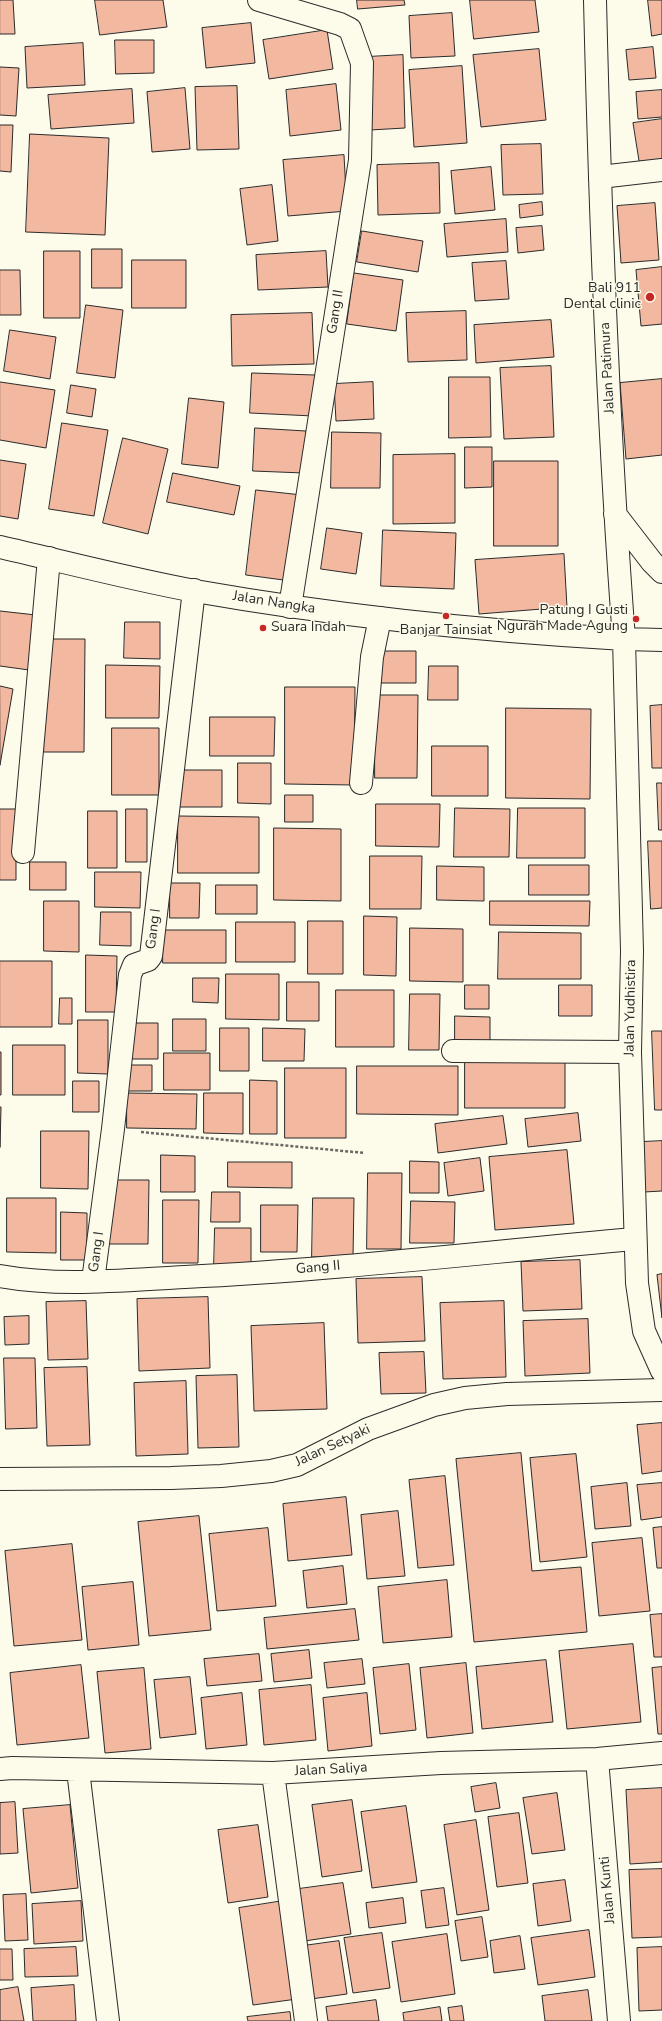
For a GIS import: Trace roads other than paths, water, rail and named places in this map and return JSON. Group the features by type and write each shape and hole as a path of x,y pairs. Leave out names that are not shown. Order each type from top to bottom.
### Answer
{"street":[{"name":"Gang II","path":"259,0 340,24 350,30 362,63 360,160 290,606"},
{"name":"Jalan Patimura","path":"595,0 600,177 615,514 624,639"},
{"path":"600,177 662,170"},
{"path":"615,514 652,562 662,572"},
{"name":"Jalan Nangka","path":"0,547 116,575 290,606 380,618 570,636 662,640"},
{"path":"23,852 49,558"},
{"name":"Gang I","path":"93,1281 113,1129 130,975 134,965 148,960 151,956 194,590"},
{"path":"361,783 372,657 380,618"},
{"name":"Jalan Yudhistira","path":"624,639 632,951 630,1052 637,1283 641,1321 648,1344 662,1371"},
{"path":"453,1051 630,1052"},
{"name":"Gang II","path":"0,1276 20,1280 93,1281 265,1273 635,1239"},
{"name":"Jalan Setyaki","path":"0,1479 178,1478 221,1476 271,1471 297,1465 368,1429 434,1405 465,1398 507,1394 662,1390"},
{"name":"Jalan Saliya","path":"0,1769 273,1773 441,1763 597,1759 662,1753"},
{"name":"Jalan Kunti","path":"597,1759 619,2021"},
{"path":"78,1770 108,2021"},
{"path":"273,1773 306,2021"}],"place":[{"name":"Bali 911 Dental clinic","path":"650,297"},
{"name":"Banjar Tainsiat","path":"446,616"},
{"name":"Patung I Gusti Ngurah Made Agung","path":"636,619"},
{"name":"Suara Indah","path":"263,628"}]}
